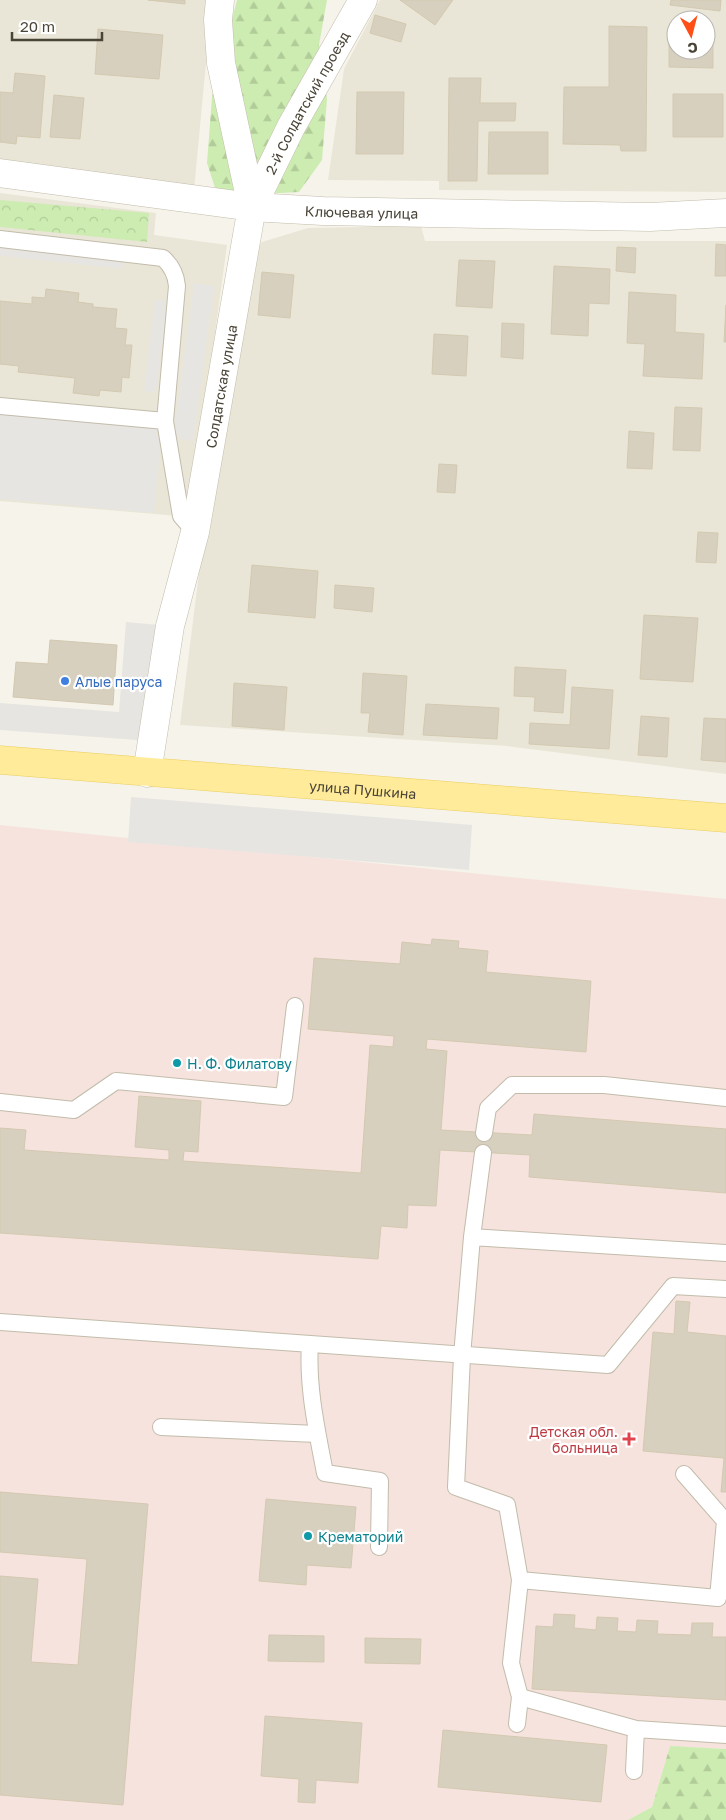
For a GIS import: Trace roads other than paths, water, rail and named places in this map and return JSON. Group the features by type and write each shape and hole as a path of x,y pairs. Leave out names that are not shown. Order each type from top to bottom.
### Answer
{"main road":[{"name":"улица Пушкина","path":"0,760 726,818"}],"street":[{"name":"Солдатская улица","path":"147,773 170,626 195,532 252,207 221,63 218,20 220,0"},
{"name":"2-й Солдатский проезд","path":"252,207 290,126 363,0"},
{"name":"Ключевая улица","path":"0,173 252,207 323,211 630,216 726,213"}],"lane":[{"path":"0,239 164,258 171,264 177,286 165,421 181,516 195,532"},
{"path":"0,406 165,421"},
{"path":"0,1102 74,1110 116,1081 284,1097 295,1006"},
{"path":"484,1133 488,1108 512,1085 604,1085 726,1098"},
{"path":"483,1153 472,1238 462,1356 456,1487 507,1505 520,1580 510,1664 520,1697 517,1724"},
{"path":"472,1238 726,1253"},
{"path":"0,1322 608,1366 673,1286 726,1289"},
{"path":"310,1344 308,1365 324,1473 380,1481 379,1547"},
{"path":"161,1426 317,1434"},
{"path":"520,1580 718,1598 726,1521 684,1474"},
{"path":"520,1697 636,1728 726,1735"},
{"path":"634,1771 636,1728"}],"place":[{"name":"Алые паруса","path":"65,681"},
{"name":"Н. Ф. Филатову","path":"177,1063"},
{"name":"Детская обл. больница","path":"629,1439"},
{"name":"Крематорий","path":"308,1536"}]}
